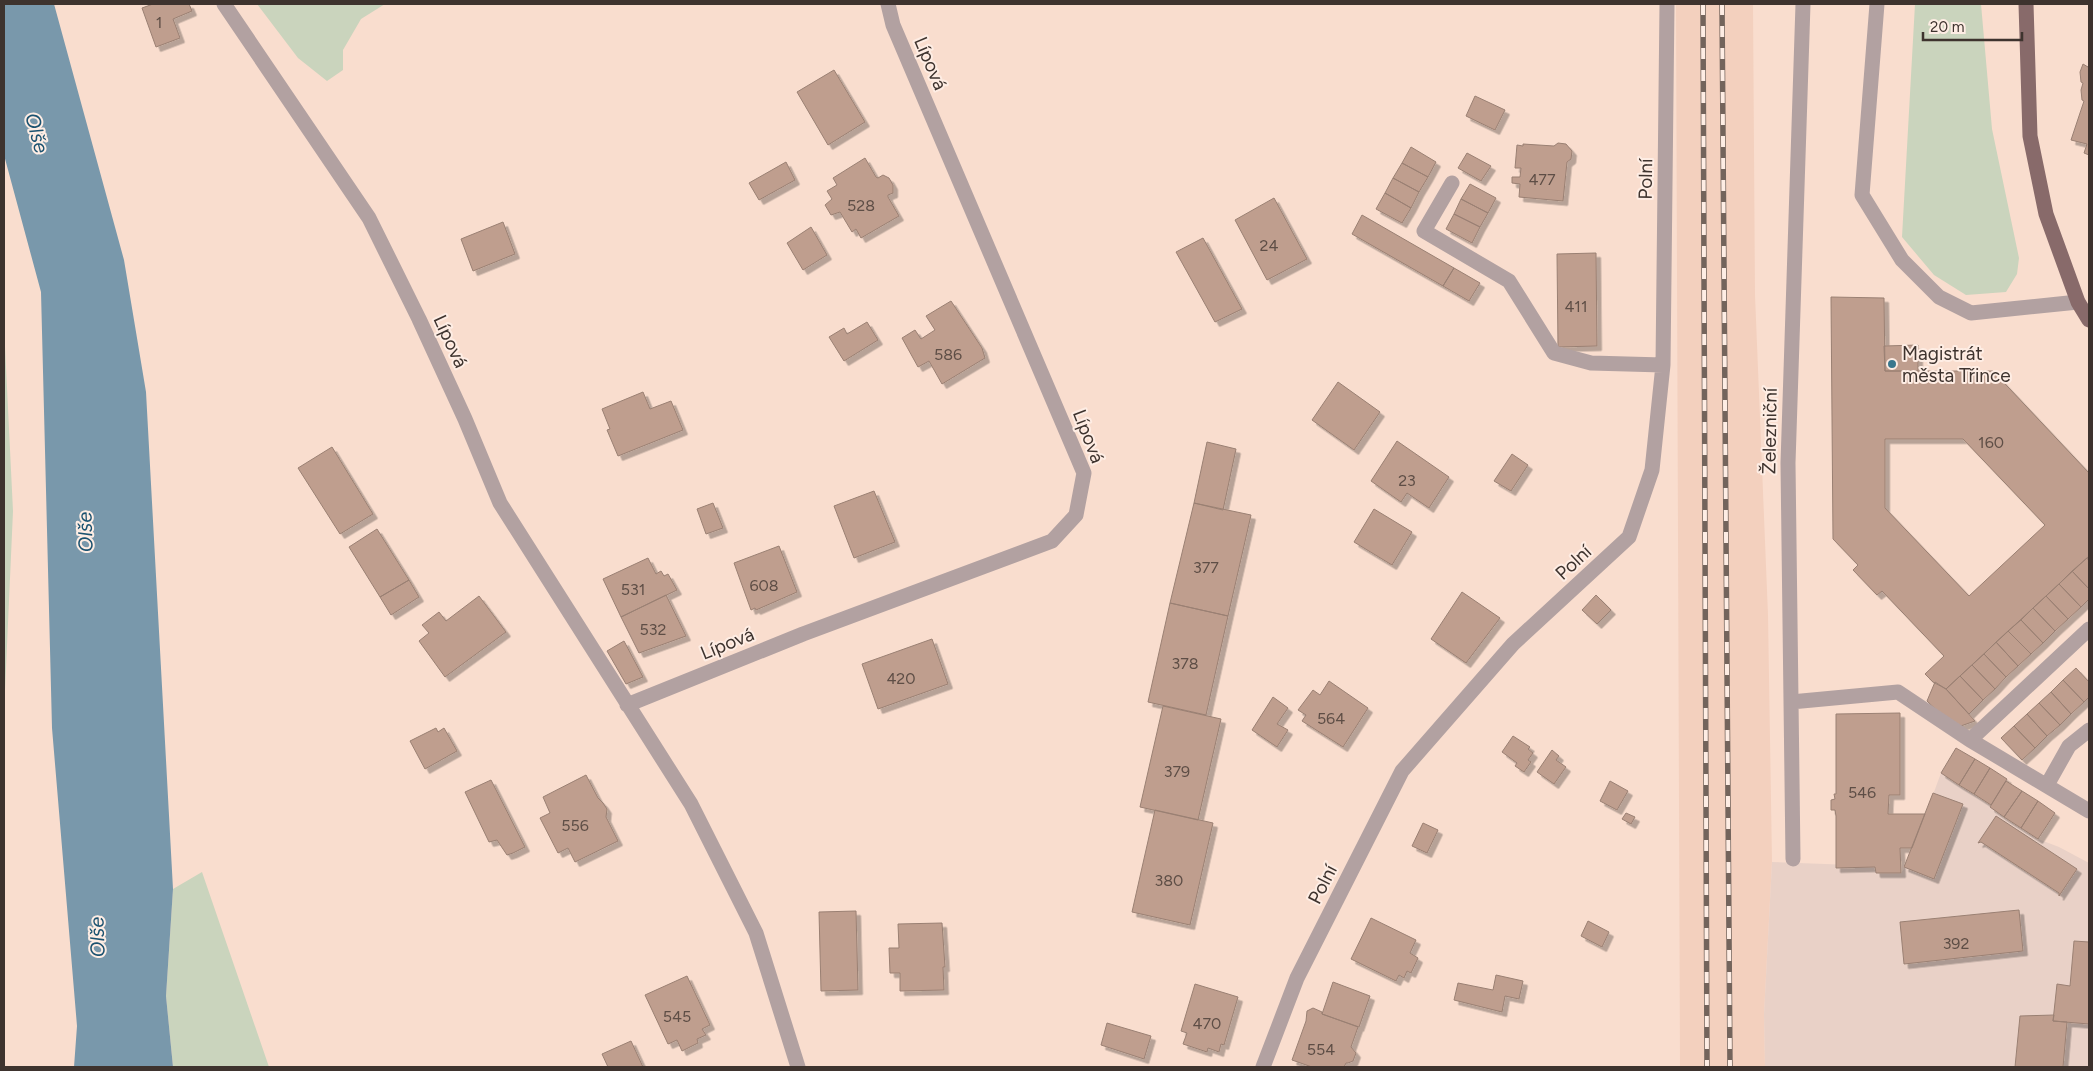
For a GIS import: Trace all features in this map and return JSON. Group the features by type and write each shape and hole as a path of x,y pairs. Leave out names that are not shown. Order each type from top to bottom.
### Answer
{"main road":[{"path":"2026,4 2030,136 2046,214 2078,302 2089,320"}],"street":[{"name":"Lípová","path":"224,4 369,218 427,336 465,419 500,503 691,804 756,933 798,1067"},
{"name":"Lípová","path":"627,704 803,634 1052,541 1076,515 1084,473 893,26 888,4"},
{"name":"Polní","path":"1263,1067 1297,978 1402,771 1513,644 1629,537 1652,470 1663,365 1667,4"},
{"name":"Železniční","path":"1793,859 1788,462 1802,4"},
{"path":"1876,4 1862,195 1902,260 1939,297 1971,313 2078,302"},
{"path":"1452,183 1424,231 1509,281 1554,353 1591,363 1663,365"},
{"path":"1970,740 2089,629"},
{"path":"1791,702 1898,692 1970,740 2089,811"},
{"path":"2046,785 2069,746 2089,730"}],"shaded area":[{"path":"1676,4 1753,4 1755,295 1768,615 1772,862 1764,1014 1765,1067 1680,1067"},
{"path":"1941,773 1991,805 2004,817 2038,839 2059,847 2089,863 2089,1067 1765,1067 1764,1014 1772,862 1879,866 1879,872 1901,873 1907,865"}],"green space":[{"path":"257,4 385,4 361,19 343,50 343,70 327,81 298,58"},
{"path":"1915,4 1981,4 1992,129 2019,258 2017,274 2006,292 1966,295 1934,275 1902,237"},
{"path":"4,326 13,511 4,713"},
{"path":"202,872 269,1067 173,1067 166,996 173,889"}],"water":[{"name":"Olše","path":"4,4 54,4 124,260 146,392 173,889 166,996 173,1067 74,1067 77,1026 52,728 41,292 4,155"}],"building":[{"path":"153,4 189,4 192,11 173,19 180,38 156,47 142,8"},
{"path":"2083,64 2088,67 2089,65 2089,155 2084,153 2087,144 2071,140 2084,101 2082,100 2081,90 2083,83 2081,82 2080,72"},
{"path":"834,70 865,122 828,145 797,92"},
{"path":"1475,96 1505,110 1495,130 1466,116"},
{"path":"1558,143 1566,144 1572,151 1571,159 1567,162 1563,201 1519,197 1520,184 1512,183 1512,177 1520,177 1521,168 1515,168 1517,145 1554,146"},
{"path":"1411,147 1436,162 1428,177 1402,163"},
{"path":"1467,153 1491,166 1481,181 1458,168"},
{"path":"865,158 876,177 878,178 883,175 889,178 893,185 893,193 888,195 888,197 899,216 861,238 856,229 852,232 840,212 831,215 825,205 832,199 827,191 837,185 833,178"},
{"path":"786,162 795,180 759,200 749,183"},
{"path":"1402,163 1428,177 1419,192 1393,178"},
{"path":"1393,178 1419,192 1411,208 1385,193"},
{"path":"1470,184 1496,198 1488,213 1461,199"},
{"path":"1385,193 1411,208 1402,223 1376,209"},
{"path":"1274,198 1307,259 1267,280 1235,220"},
{"path":"1461,199 1488,213 1480,227 1454,214"},
{"path":"1454,214 1480,227 1472,243 1446,229"},
{"path":"1362,215 1454,268 1443,286 1352,234"},
{"path":"503,222 515,254 473,271 461,239"},
{"path":"811,227 827,255 803,270 787,243"},
{"path":"1203,238 1242,309 1215,322 1176,252"},
{"path":"1596,253 1597,346 1558,347 1557,254"},
{"path":"1454,268 1480,283 1469,301 1443,286"},
{"path":"1831,297 1884,298 1885,371 1993,371 2089,473 2089,556 1946,689 1933,682 1925,674 1944,656 1882,591 1877,595 1853,570 1858,565 1833,539","holes":["1885,439 1963,439 2045,525 1969,596 1885,508"]},
{"path":"951,301 982,348 985,358 942,384 929,361 918,367 902,338 915,330 921,339 935,330 926,316"},
{"path":"867,322 878,340 844,361 829,337 844,328 847,334"},
{"path":"1918,345 1918,371 1885,371 1884,346"},
{"path":"1338,382 1380,412 1354,450 1312,420"},
{"path":"643,392 650,409 671,401 683,430 618,456 607,430 610,429 602,409"},
{"path":"1397,441 1449,477 1429,508 1407,493 1401,502 1371,481"},
{"path":"1207,442 1236,449 1223,510 1194,503"},
{"path":"332,447 373,514 340,534 298,468"},
{"path":"1512,454 1528,465 1511,491 1494,481"},
{"path":"874,491 895,542 854,558 834,506"},
{"path":"713,503 723,528 706,534 697,509"},
{"path":"1194,503 1251,515 1228,616 1170,603"},
{"path":"1374,509 1412,532 1392,565 1354,542"},
{"path":"377,529 409,580 380,597 349,547"},
{"path":"779,546 797,592 756,610 755,608 751,610 734,563"},
{"path":"648,558 656,574 661,571 664,576 668,574 677,590 621,617 603,579"},
{"path":"2087,558 2089,561 2089,589 2072,571"},
{"path":"2072,571 2089,589 2089,599 2081,607 2059,584"},
{"path":"409,580 419,597 391,615 380,597"},
{"path":"2059,584 2081,607 2068,619 2046,596"},
{"path":"1462,592 1500,618 1466,663 1431,639"},
{"path":"666,595 686,636 639,653 621,617"},
{"path":"1596,595 1611,610 1597,624 1582,610"},
{"path":"479,596 506,632 445,677 419,641 429,633 422,625 439,612 446,621"},
{"path":"2046,596 2068,619 2055,631 2033,608"},
{"path":"1170,603 1228,616 1206,715 1148,702"},
{"path":"2033,608 2055,631 2043,643 2021,620"},
{"path":"2021,620 2043,643 2031,654 2008,631"},
{"path":"2008,631 2031,654 2018,666 1996,642"},
{"path":"932,639 948,684 878,709 862,664"},
{"path":"624,641 643,677 626,684 607,651"},
{"path":"1996,642 2018,666 2006,677 1984,654"},
{"path":"1984,654 2006,677 1995,689 1972,665"},
{"path":"1972,665 1995,689 1983,700 1960,676"},
{"path":"2076,668 2089,682 2089,697 2084,702 2063,680"},
{"path":"1960,676 1983,700 1969,714 1946,689"},
{"path":"2063,680 2084,702 2071,714 2051,692"},
{"path":"1329,681 1368,708 1343,747 1302,721 1306,715 1298,710 1313,690 1320,695"},
{"path":"1935,682 1946,689 1975,721 1955,728 1927,701"},
{"path":"2051,692 2071,714 2060,725 2039,703"},
{"path":"1273,697 1288,708 1277,724 1288,730 1277,747 1252,730"},
{"path":"2039,703 2060,725 2047,736 2027,714"},
{"path":"1163,706 1221,719 1198,820 1140,807"},
{"path":"1900,713 1900,795 1889,795 1888,814 1925,814 1912,848 1900,848 1901,873 1876,873 1875,867 1836,868 1836,816 1835,810 1831,810 1831,800 1835,799 1834,794 1836,794 1836,714"},
{"path":"2027,714 2047,736 2035,748 2014,726"},
{"path":"2014,726 2035,748 2022,760 2001,738"},
{"path":"436,728 438,732 444,728 457,751 425,769 410,741"},
{"path":"1513,736 1530,747 1528,749 1533,753 1528,760 1531,762 1524,772 1515,766 1517,763 1502,752"},
{"path":"1956,748 1975,759 1959,785 1941,773"},
{"path":"1552,750 1559,756 1556,760 1566,767 1554,784 1537,772"},
{"path":"1975,759 1990,768 1974,794 1959,785"},
{"path":"1990,768 2007,779 1991,805 1974,794"},
{"path":"586,775 598,798 607,809 606,817 618,841 575,862 568,848 558,853 540,818 550,813 543,797"},
{"path":"491,780 525,847 507,855 497,840 489,842 465,792"},
{"path":"1610,781 1628,791 1617,810 1600,801"},
{"path":"2006,781 2022,791 2004,817 1990,807"},
{"path":"2022,791 2038,801 2021,828 2004,817"},
{"path":"1933,793 1963,804 1934,879 1904,867"},
{"path":"2038,801 2055,813 2038,839 2021,828"},
{"path":"1155,810 1213,823 1190,925 1132,912"},
{"path":"1626,813 1635,817 1631,824 1622,819"},
{"path":"1996,816 2077,869 2059,896 2059,893 1981,842 1978,843"},
{"path":"1423,823 1438,830 1427,853 1412,846"},
{"path":"2019,910 2023,951 1904,964 1900,922"},
{"path":"856,911 858,990 821,991 819,912"},
{"path":"1371,918 1416,940 1410,953 1418,958 1411,973 1407,971 1404,978 1399,975 1396,981 1351,959"},
{"path":"1588,921 1609,932 1602,947 1581,936"},
{"path":"942,923 945,967 943,967 944,990 900,991 900,973 890,973 889,948 899,948 898,924"},
{"path":"2074,941 2089,942 2089,1024 2053,1021 2057,984 2070,986"},
{"path":"1496,975 1523,981 1519,999 1505,996 1502,1012 1454,1000 1458,983 1493,990"},
{"path":"687,976 710,1025 702,1029 706,1035 697,1039 698,1043 682,1051 677,1040 668,1044 645,995"},
{"path":"1333,982 1370,996 1359,1027 1322,1014"},
{"path":"1195,984 1238,997 1224,1045 1221,1044 1219,1052 1208,1048 1207,1052 1183,1044 1187,1033 1181,1031"},
{"path":"1313,1008 1322,1012 1322,1014 1358,1027 1351,1047 1356,1053 1353,1061 1346,1063 1344,1067 1312,1067 1292,1060 1306,1021 1307,1011"},
{"path":"2054,1015 2053,1021 2067,1022 2063,1067 2015,1067 2020,1016"},
{"path":"1107,1023 1151,1036 1144,1059 1101,1045"},
{"path":"631,1041 643,1067 608,1067 602,1054"}],"railway":[{"path":"1703,4 1707,1067"},
{"path":"1722,4 1730,1067"}],"place":[{"name":"Magistrát města Třince","path":"1892,364"}]}
